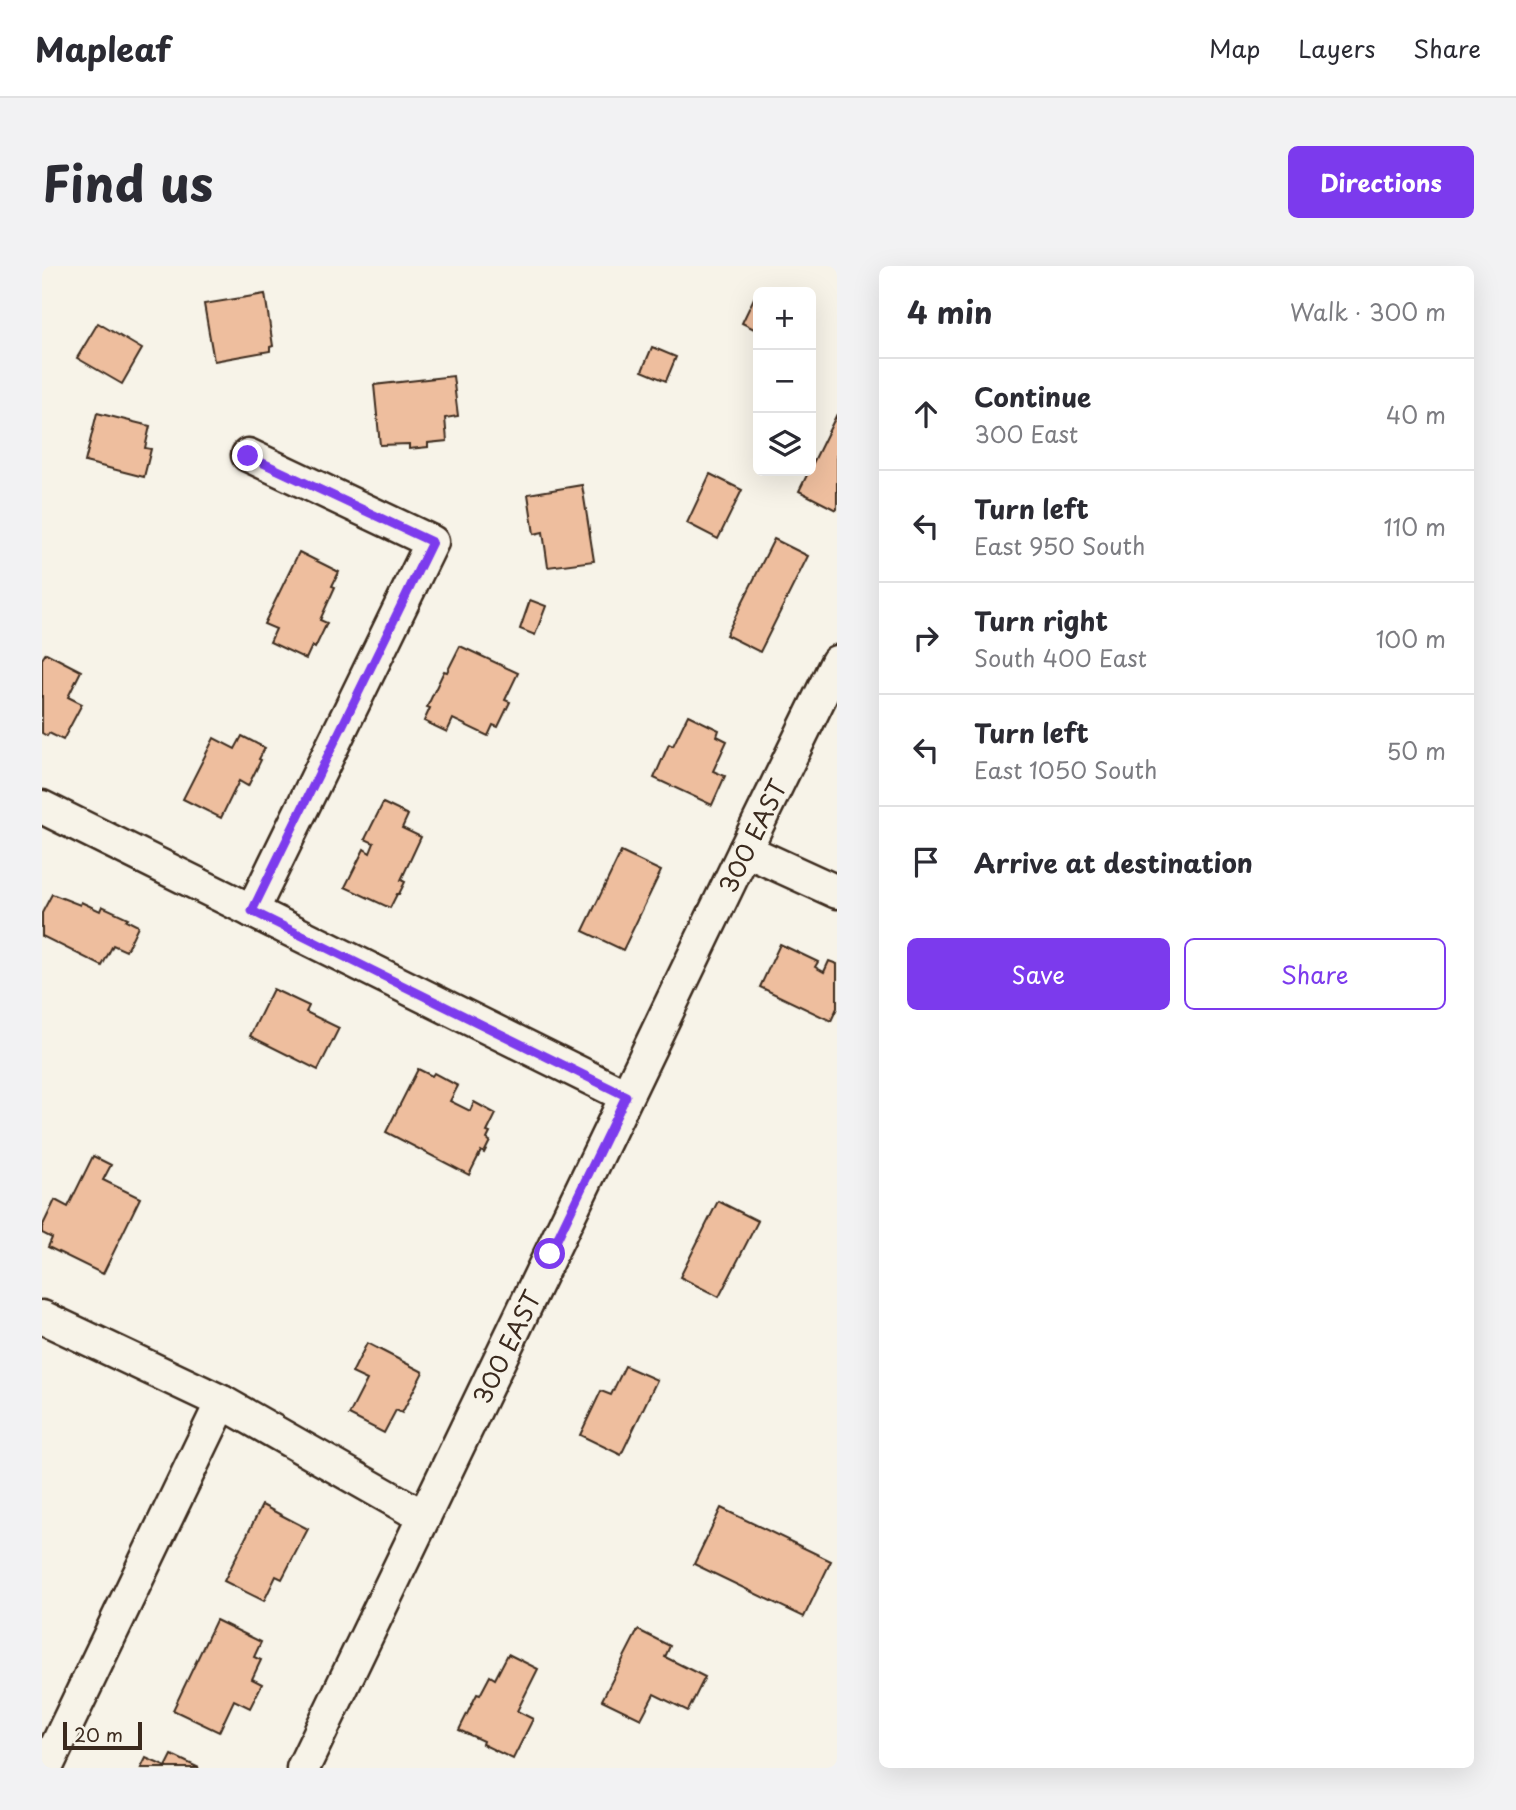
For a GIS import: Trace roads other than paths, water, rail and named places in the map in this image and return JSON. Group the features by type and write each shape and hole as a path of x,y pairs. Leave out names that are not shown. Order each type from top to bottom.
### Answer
{"street":[{"path":"248,456 432,542 252,911"},
{"name":"300 EAST","path":"303,1768 837,662"},
{"path":"42,807 626,1096"},
{"path":"745,850 837,892"},
{"path":"42,1317 222,1402 424,1517"},
{"path":"46,1768 222,1402"}]}
